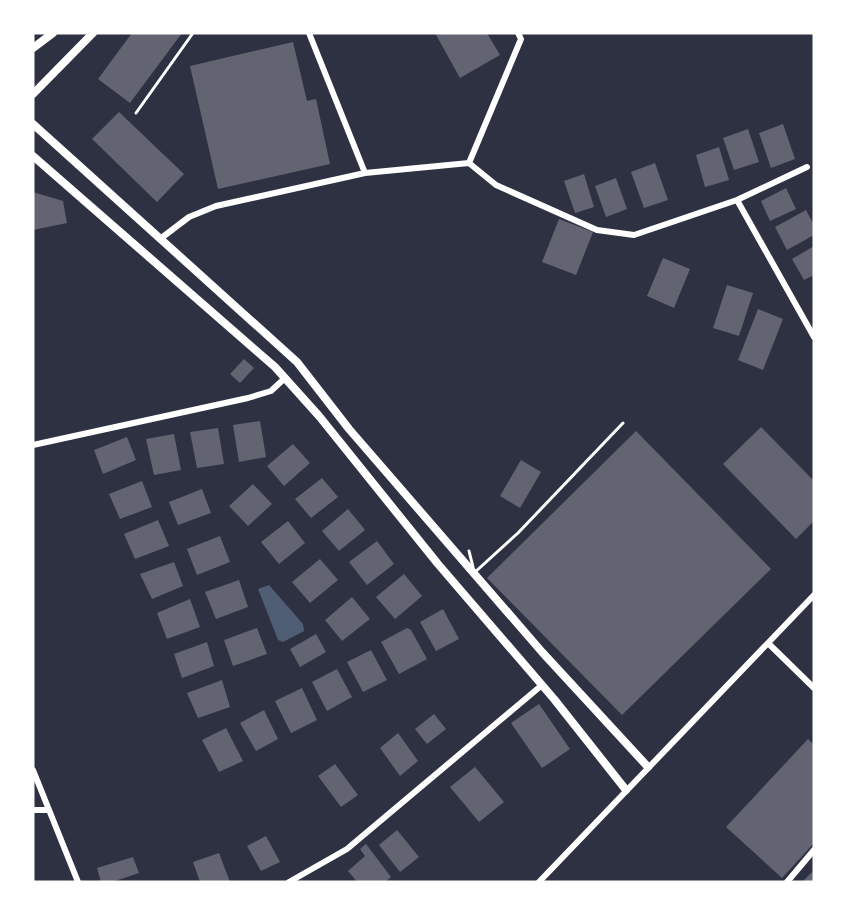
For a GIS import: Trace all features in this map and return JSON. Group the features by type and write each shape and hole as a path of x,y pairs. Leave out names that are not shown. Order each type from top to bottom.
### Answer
{"street":[{"path":"33,48 53,33"},
{"path":"33,94 93,33"},
{"path":"309,33 365,173"},
{"path":"469,164 521,39 518,33"},
{"path":"33,124 297,362 349,429 648,767"},
{"path":"33,156 199,299 285,378 319,416 438,564 542,684 626,790"},
{"path":"160,239 189,217 216,206 365,173 469,164 496,185 597,230 634,235 737,200 807,167"},
{"path":"737,200 814,337"},
{"path":"33,445 248,398 271,391 285,378"},
{"path":"539,882 814,595"},
{"path":"768,643 814,688"},
{"path":"289,882 347,849 542,684"},
{"path":"33,770 78,882"},
{"path":"33,810 48,810"},
{"path":"787,882 814,850"}],"lane":[{"path":"136,114 193,33"},
{"path":"469,551 474,573 518,533 623,423"}],"water":[{"path":"269,585 303,624 304,631 283,642 278,640 258,589"}],"building":[{"path":"132,33 182,33 130,103 98,79"},
{"path":"435,33 487,33 500,55 460,78"},
{"path":"293,42 307,101 316,99 330,164 218,189 190,66"},
{"path":"119,112 184,174 157,202 92,139"},
{"path":"783,124 795,159 771,168 759,133"},
{"path":"748,129 759,162 734,170 723,138"},
{"path":"719,147 729,180 705,187 696,155"},
{"path":"655,163 668,200 644,208 631,172"},
{"path":"584,174 594,207 575,213 564,181"},
{"path":"616,178 627,209 606,217 595,186"},
{"path":"786,188 796,209 770,221 761,201"},
{"path":"33,192 63,201 67,223 33,230"},
{"path":"806,210 814,225 814,235 787,250 775,227"},
{"path":"559,219 593,232 576,275 542,262"},
{"path":"814,246 814,275 804,280 792,259"},
{"path":"663,258 690,269 674,308 647,296"},
{"path":"727,285 753,293 739,336 713,328"},
{"path":"758,309 783,319 763,370 738,360"},
{"path":"244,359 254,368 240,383 230,374"},
{"path":"260,421 266,457 239,462 233,425"},
{"path":"761,427 814,481 814,521 796,539 723,464"},
{"path":"218,428 224,464 197,468 190,432"},
{"path":"636,431 771,569 622,715 487,578"},
{"path":"174,434 181,470 154,475 146,439"},
{"path":"127,437 136,460 103,474 94,450"},
{"path":"293,444 310,463 284,486 267,466"},
{"path":"521,460 541,472 520,508 500,496"},
{"path":"322,478 338,497 311,518 295,499"},
{"path":"142,481 152,507 120,519 109,494"},
{"path":"253,484 272,504 248,526 229,506"},
{"path":"202,489 211,513 178,525 169,502"},
{"path":"348,509 365,530 339,551 322,531"},
{"path":"158,520 169,546 135,559 124,534"},
{"path":"288,521 305,543 279,564 261,542"},
{"path":"220,536 230,562 197,575 187,549"},
{"path":"377,541 394,564 367,585 349,562"},
{"path":"320,559 338,580 310,603 292,582"},
{"path":"174,562 183,586 152,599 140,574"},
{"path":"404,574 422,596 395,619 376,597"},
{"path":"239,580 248,607 216,619 205,592"},
{"path":"352,597 370,619 342,641 325,620"},
{"path":"190,599 200,627 167,639 157,613"},
{"path":"443,609 459,639 436,651 420,622"},
{"path":"257,628 267,654 233,666 224,640"},
{"path":"407,628 411,630 427,659 399,674 381,642"},
{"path":"316,634 326,652 300,667 290,649"},
{"path":"207,642 214,666 182,678 174,654"},
{"path":"371,650 387,680 363,692 347,662"},
{"path":"337,669 352,697 327,711 312,682"},
{"path":"222,680 230,707 198,718 187,693"},
{"path":"302,688 317,720 291,733 275,701"},
{"path":"539,704 570,749 542,768 511,723"},
{"path":"264,710 278,739 256,751 240,723"},
{"path":"434,714 446,729 427,744 415,729"},
{"path":"226,728 243,761 219,772 202,740"},
{"path":"398,733 418,761 400,776 380,748"},
{"path":"808,739 814,745 814,843 782,878 726,827"},
{"path":"335,764 358,795 341,807 318,776"},
{"path":"475,767 504,802 479,822 450,787"},
{"path":"397,830 419,857 400,872 379,845"},
{"path":"266,836 280,862 261,871 247,846"},
{"path":"366,844 391,877 385,882 357,882 348,871 365,856 360,849"},
{"path":"219,853 230,882 200,882 193,862"},
{"path":"133,857 139,873 112,882 101,882 97,868"},
{"path":"812,872 814,882 802,882"}]}
